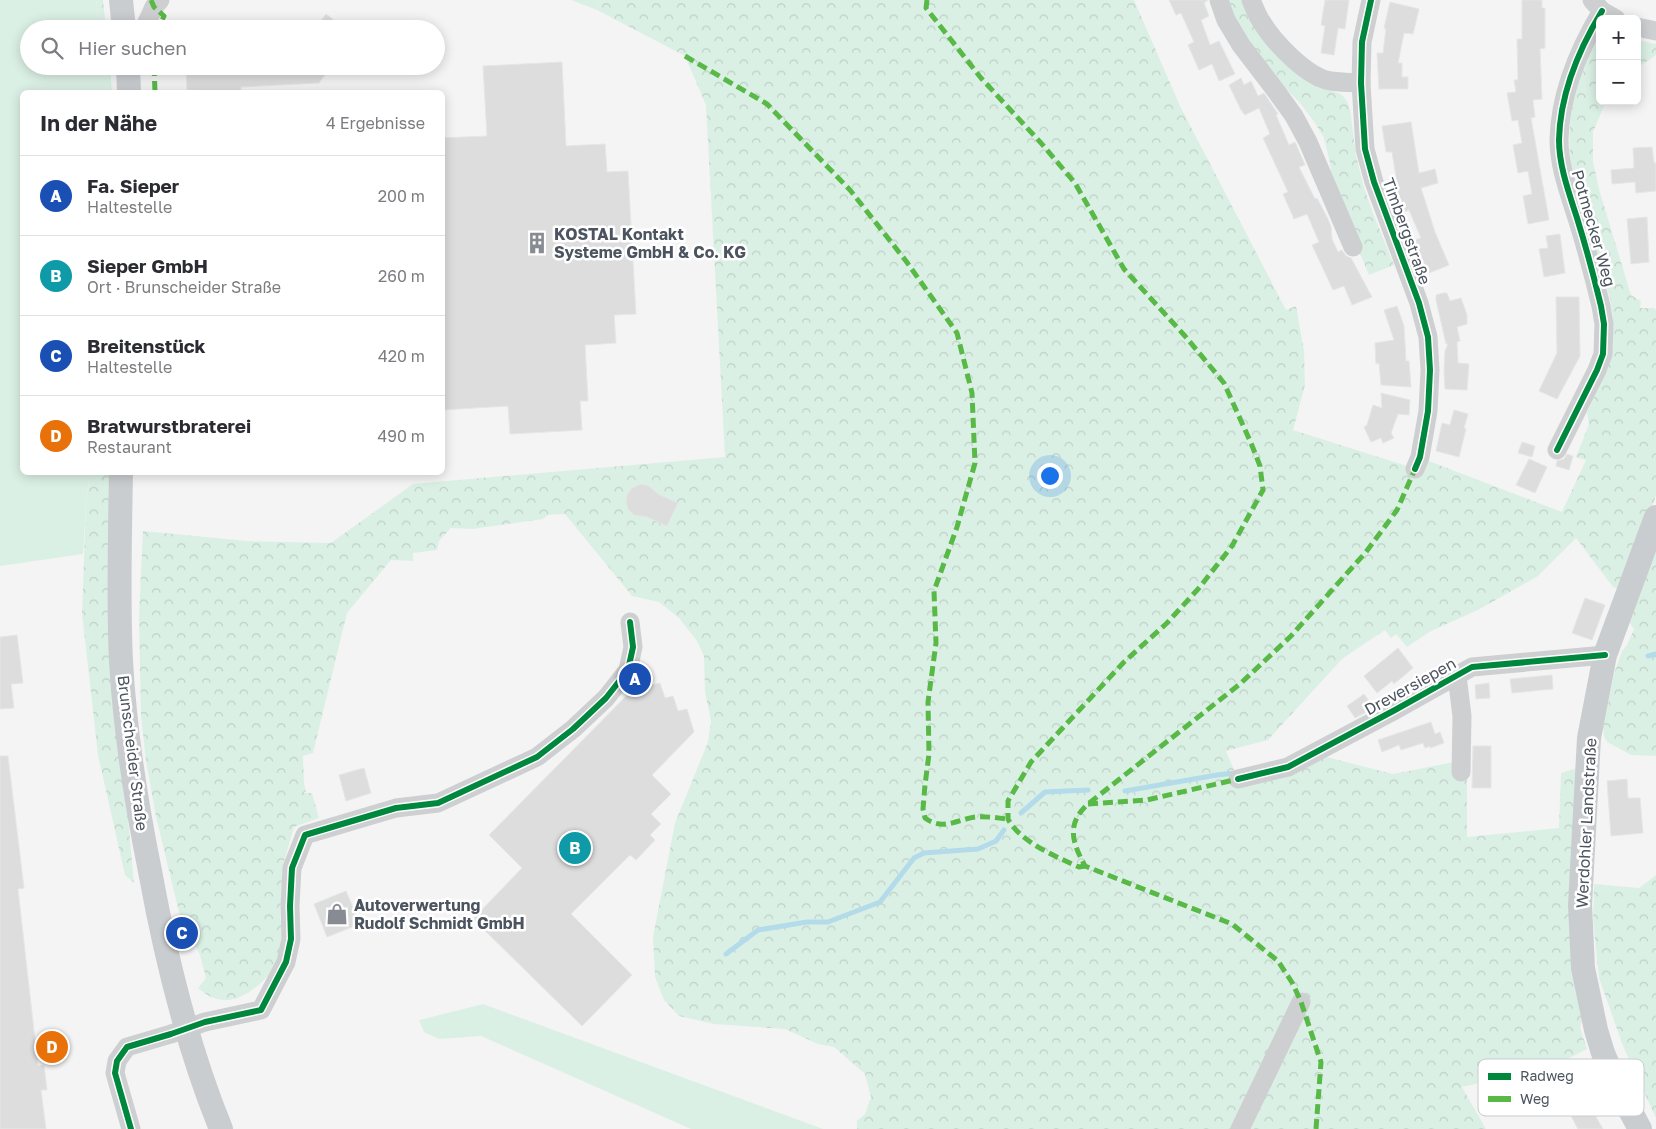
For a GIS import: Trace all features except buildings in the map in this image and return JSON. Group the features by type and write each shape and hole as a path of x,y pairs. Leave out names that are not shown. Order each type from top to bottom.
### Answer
{"main road":[{"path":"121,0 123,20"},
{"name":"Brunscheider Straße","path":"121,475 121,661 128,743 139,817 158,915 186,1029 207,1094 221,1129"},
{"name":"Werdohler Landstraße","path":"1606,1059 1591,1009 1583,968 1580,905 1589,738 1605,655 1656,517"},
{"name":"Werdohler Landstraße","path":"1633,1116 1640,1129"}],"street":[{"path":"148,20 154,7 160,0"},
{"path":"1219,0 1226,20 1241,45 1294,116 1308,142 1353,247"},
{"path":"1251,0 1270,34 1304,67 1318,77 1328,81 1361,83"},
{"name":"Timbergstraße","path":"1371,0 1362,42 1361,83 1366,149 1374,182 1419,303 1428,337 1430,370 1428,411 1420,458 1415,469"},
{"name":"Potmecker Weg","path":"1557,450 1597,370 1604,344 1604,324 1601,306 1564,177 1559,142 1563,103 1570,78 1592,27 1603,10"},
{"path":"1641,29 1656,32"},
{"path":"131,1129 115,1073 117,1061 127,1047 205,1022 261,1010 286,962 291,939 292,868 306,835 396,808 438,803 537,757 573,729 600,704 628,670 633,647 630,622"},
{"name":"Dreversiepen","path":"1238,779 1288,767 1472,667 1605,655"},
{"name":"Dreversiepen","path":"1457,676 1462,716 1461,772"},
{"path":"1240,1129 1301,1002"}],"green space":[{"path":"0,0 96,0 99,20 20,20 20,75 105,75 106,90 20,90 20,475 90,475 83,554 0,566"},
{"path":"96,0 103,0 105,20 99,20"},
{"path":"571,0 601,0 597,10"},
{"path":"601,0 1134,0 1180,106 1286,310 1296,306 1304,351 1305,385 1293,430 1407,466 1413,455 1562,512 1586,460 1576,457 1589,424 1587,413 1606,372 1613,345 1613,317 1610,299 1571,166 1571,116 1578,86 1596,40 1596,105 1604,105 1593,132 1593,161 1599,189 1631,295 1641,301 1640,308 1655,308 1656,311 1656,496 1620,589 1613,587 1576,538 1538,576 1478,610 1431,631 1407,647 1396,634 1391,638 1385,630 1342,659 1268,740 1226,751 1236,775 1315,754 1393,774 1454,762 1467,772 1467,837 1559,828 1561,773 1577,768 1584,1013 1580,1028 1587,1049 1568,1059 1478,1059 1478,1083 1462,1087 1486,1129 857,1129 857,1121 865,1114 871,1097 865,1074 834,1047 818,1044 785,1029 714,1024 679,1016 664,1000 655,977 653,937 675,823 708,742 711,721 705,692 704,656 697,641 679,618 659,602 632,596 565,514 548,515 543,519 472,529 451,528 439,541 437,550 413,553 413,561 391,560 347,613 313,753 303,756 306,791 304,793 312,793 319,818 294,827 283,865 280,919 283,930 280,957 265,979 241,997 225,1000 217,999 207,995 198,988 206,978 200,955 180,916 156,817 146,761 141,716 139,616 143,531 247,541 331,543 413,484 725,457 706,105 685,56 597,10"},
{"path":"1224,0 1242,0 1306,78 1342,95 1347,101 1363,184 1394,265 1369,275 1333,189 1330,163 1324,138 1300,103 1263,66"},
{"path":"1641,41 1656,44 1656,55 1641,65"},
{"path":"105,75 111,75 112,90 106,90"},
{"path":"90,475 112,475 128,818 134,883 125,875 98,755 82,613 86,505"},
{"path":"1656,550 1656,756 1631,755 1607,742 1603,728 1614,674 1622,651 1627,645 1634,629 1629,622"},
{"path":"1656,875 1656,1118 1644,1092 1644,1059 1629,1059 1599,978 1593,920 1594,884 1639,888"},
{"path":"483,1004 823,1129 691,1129 481,1036 439,1039 424,1032 419,1020"}],"waterway":[{"path":"1648,656 1656,654"},
{"path":"1125,791 1235,773"},
{"path":"1021,813 1045,792 1088,790"},
{"path":"726,954 758,930 807,922 828,922 880,902 914,858 924,853 978,849 996,841 1004,830"}],"marked path":[{"path":"151,0 154,7 164,16 162,20"},
{"path":"927,0 926,8 981,78 1075,183 1124,269 1185,336 1224,383 1260,466 1263,490 1232,546 1199,588 1167,623 1124,662 1031,762 1008,801 1008,819 1021,835 1060,859 1079,867 1085,866"},
{"path":"685,56 767,104 850,190 906,261 957,333 972,393 975,463 957,527 934,591 936,643 928,702 929,754 923,809 925,818 938,824 950,824 975,817 1008,819"},
{"path":"154,75 155,90"},
{"path":"1316,1129 1321,1062 1301,1002 1293,984 1278,961 1232,924 1085,866 1074,841 1074,826 1081,811 1088,804 1240,684 1291,636 1366,552 1397,510 1415,469"},
{"path":"1088,804 1147,800 1238,779"}],"cycle path":[{"path":"1371,0 1362,42 1361,83 1365,149 1374,182 1419,303 1428,337 1430,370 1428,411 1420,457 1415,469"},
{"path":"1557,450 1597,370 1603,354 1604,324 1601,306 1587,251 1565,179 1559,150 1560,123 1567,89 1579,56 1602,11"},
{"path":"131,1129 115,1073 117,1061 127,1047 205,1022 261,1010 286,962 291,939 292,868 305,835 396,808 438,803 537,757 573,729 606,698 628,670 633,647 630,622"},
{"path":"1238,779 1288,767 1472,667 1605,655"}],"place":[{"name":"KOSTAL Kontakt Systeme GmbH & Co. KG","path":"537,243"},
{"name":"Fa. Sieper","path":"635,679"},
{"name":"Sieper GmbH","path":"575,848"},
{"name":"Autoverwertung Rudolf Schmidt GmbH","path":"337,914"},
{"name":"Breitenstück","path":"182,933"},
{"name":"Bratwurstbraterei","path":"52,1047"}]}
